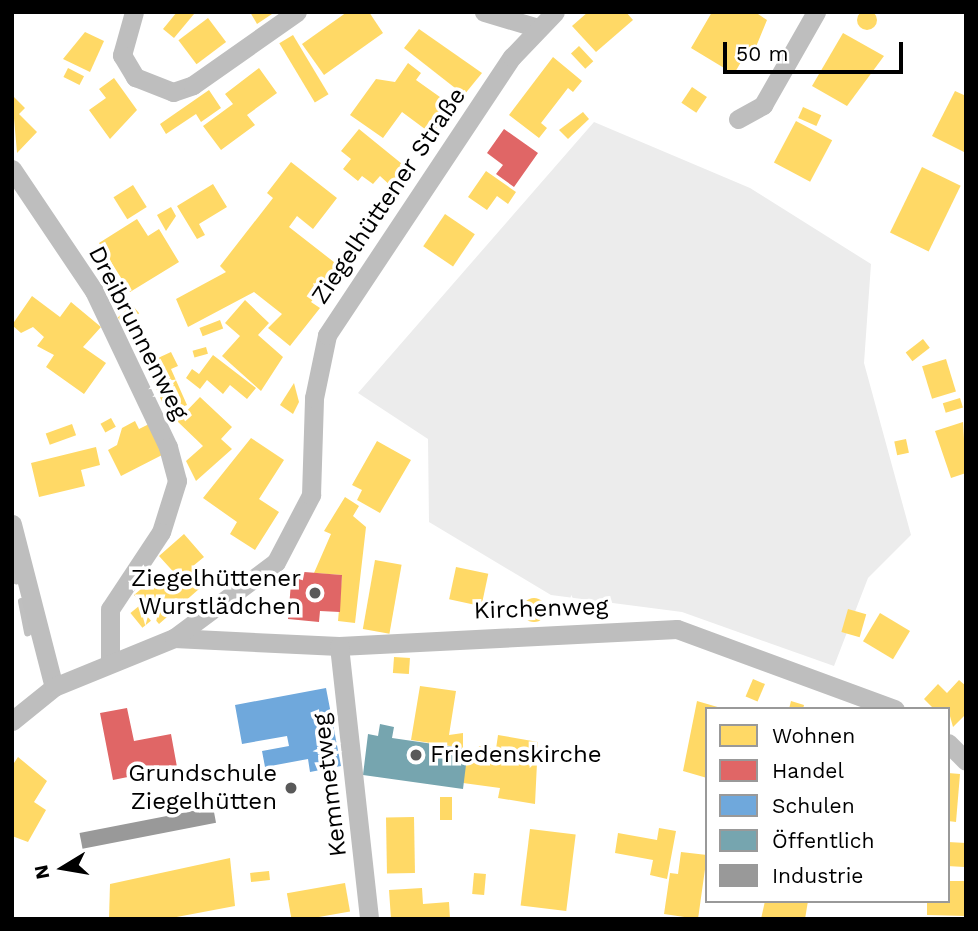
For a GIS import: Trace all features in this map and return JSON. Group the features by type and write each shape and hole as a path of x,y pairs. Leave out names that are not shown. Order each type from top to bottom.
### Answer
{"street":[{"path":"134,12 122,55 135,77 173,92 193,85 297,12"},
{"path":"484,12 538,28"},
{"name":"Ziegelhüttener Straße","path":"12,721 54,687 110,660 174,638 257,579 298,528 311,495 316,370 327,335 375,255 538,28 555,12"},
{"path":"738,119 763,104 816,12"},
{"name":"Dreibrunnenweg","path":"12,169 94,291 168,447 176,493 161,532 110,609 110,660"},
{"path":"12,524 54,687"},
{"name":"Kirchenweg","path":"174,638 339,646 677,629 890,707"},
{"name":"Kemmetweg","path":"339,646 369,919"},
{"path":"950,745 966,761"}],"shaded area":[{"path":"594,122 750,188 871,264 864,363 911,535 868,578 834,666 682,612 551,595 429,522 428,439 358,393"}],"building: Wohnen":[{"path":"867,10 874,13 877,20 874,27 867,30 860,27 857,20 860,13"},
{"path":"177,12 194,14 174,38 163,29"},
{"path":"250,12 275,12 257,24"},
{"path":"347,12 369,12 383,33 324,75 302,44"},
{"path":"588,12 626,12 633,20 596,52 572,26"},
{"path":"712,12 755,12 767,20 751,59 745,55 734,74 691,48"},
{"path":"208,18 226,42 197,64 178,40"},
{"path":"419,29 482,73 464,95 404,48"},
{"path":"85,32 104,41 90,72 63,59"},
{"path":"843,33 884,56 847,106 812,86"},
{"path":"293,35 329,94 315,102 279,43"},
{"path":"579,46 593,61 585,69 571,54"},
{"path":"553,57 582,81 573,92 568,88 541,123 547,128 539,138 509,115"},
{"path":"408,63 421,73 416,80 454,107 433,135 402,112 383,138 350,115 376,79 395,82"},
{"path":"68,68 84,76 79,85 63,77"},
{"path":"259,68 277,93 247,115 255,125 221,150 203,126 233,104 225,94"},
{"path":"114,78 137,110 110,139 89,110 106,98 99,89"},
{"path":"692,87 707,97 696,113 681,103"},
{"path":"209,90 221,108 201,122 196,114 166,134 160,124"},
{"path":"955,91 966,96 966,153 932,136"},
{"path":"12,95 25,108 19,114 37,132 17,153"},
{"path":"803,107 821,115 816,126 798,118"},
{"path":"583,112 589,119 568,139 559,130"},
{"path":"796,121 832,140 810,182 774,162"},
{"path":"359,129 407,168 392,187 380,176 373,184 362,176 358,181 343,169 351,159 341,151"},
{"path":"291,162 337,198 313,229 297,216 289,227 339,266 311,302 320,308 290,346 268,328 282,314 254,292 188,327 176,299 226,272 220,266 273,198 267,193"},
{"path":"922,167 961,186 929,251 890,233"},
{"path":"486,171 516,192 508,204 497,196 487,210 468,197"},
{"path":"213,184 227,207 199,224 205,235 197,239 177,206"},
{"path":"133,185 147,207 127,219 113,197"},
{"path":"171,207 176,216 166,231 157,215"},
{"path":"445,214 475,234 453,266 423,246"},
{"path":"137,219 148,236 159,229 179,262 130,292 99,243"},
{"path":"32,296 60,317 71,302 101,327 83,347 106,363 84,394 46,367 54,355 37,346 44,337 33,327 21,333 12,325"},
{"path":"245,300 269,323 258,335 283,357 261,391 222,356 240,336 225,323"},
{"path":"132,305 139,313 125,326 118,317"},
{"path":"220,320 223,328 203,336 199,328"},
{"path":"923,339 930,348 912,361 906,353"},
{"path":"206,347 208,354 194,358 193,351"},
{"path":"171,352 178,366 171,369 187,405 167,413 145,364"},
{"path":"213,355 256,388 247,399 230,385 223,394 207,380 200,389 186,378 192,369 199,374"},
{"path":"946,359 956,392 932,399 922,366"},
{"path":"294,383 299,402 293,414 280,405"},
{"path":"200,397 232,427 221,439 232,449 196,481 186,461 203,446 177,421"},
{"path":"960,398 963,408 946,413 943,403"},
{"path":"111,418 116,427 105,433 101,424"},
{"path":"135,421 139,429 149,424 164,454 121,476 108,450 117,445 122,428"},
{"path":"963,422 966,473 951,478 935,431"},
{"path":"72,424 76,435 50,445 46,434"},
{"path":"251,438 284,460 259,499 279,512 255,550 230,534 237,522 203,498"},
{"path":"906,439 909,453 897,455 894,441"},
{"path":"377,441 411,460 380,513 357,500 362,490 352,485"},
{"path":"96,447 100,465 81,470 85,486 39,497 31,463"},
{"path":"345,497 359,506 353,516 366,527 355,623 338,621 342,575 314,573 331,534 324,531"},
{"path":"184,534 204,557 193,566 207,582 159,624 134,595 161,572 172,584 179,578 159,556"},
{"path":"375,560 402,565 389,634 363,629"},
{"path":"456,567 488,574 481,606 449,599"},
{"path":"534,598 543,601 546,610 543,619 534,622 525,619 522,610 525,601"},
{"path":"139,606 151,621 142,628 130,613"},
{"path":"848,609 866,614 860,637 841,632"},
{"path":"880,613 910,631 893,659 863,641"},
{"path":"394,657 410,658 409,674 393,673"},
{"path":"753,679 765,684 758,702 746,696"},
{"path":"959,680 966,686 966,714 953,727 950,707 932,707 924,699 938,684 947,693"},
{"path":"420,686 456,691 449,735 463,733 463,748 411,740"},
{"path":"697,701 718,707 705,707 705,777 683,771"},
{"path":"791,701 804,705 804,707 790,707"},
{"path":"498,735 538,742 535,804 498,798 500,788 463,783 466,761 477,762 479,746 496,749"},
{"path":"18,757 47,781 34,802 46,810 28,842 12,836 12,766"},
{"path":"950,773 960,774 956,822 950,821"},
{"path":"440,797 452,797 452,820 440,820"},
{"path":"386,817 414,817 415,873 387,873"},
{"path":"659,828 676,831 667,879 650,875 653,860 615,853 618,833 657,840"},
{"path":"530,829 576,835 566,911 521,905"},
{"path":"950,842 966,843 965,867 950,866"},
{"path":"681,852 705,855 698,919 664,914 670,873 678,874"},
{"path":"230,858 235,906 166,919 109,919 110,884"},
{"path":"269,871 270,880 251,882 250,873"},
{"path":"474,873 486,874 484,895 472,894"},
{"path":"950,881 966,881 966,916 927,915 927,903 950,903"},
{"path":"345,883 350,912 291,919 287,893"},
{"path":"422,888 423,904 449,902 450,919 391,919 389,890"},
{"path":"765,903 808,903 805,919 761,919"}],"building: Handel":[{"path":"504,129 538,153 514,187 496,174 503,165 487,153"},
{"name":"Ziegelhüttener Wurstlädchen","path":"292,571 342,575 340,612 320,611 319,622 288,619"},
{"path":"127,708 134,741 171,734 177,767 113,780 100,713"}],"building: Schulen":[{"path":"326,688 341,766 310,772 308,759 265,767 262,751 289,746 287,736 242,744 235,705"}],"building: Öffentlich":[{"name":"Friedenskirche","path":"380,724 394,727 392,738 468,749 463,789 363,775 368,734 378,736"}],"building: Industrie":[{"path":"213,807 216,823 83,849 79,833"}],"waterway":[{"path":"12,566 16,580"},
{"path":"21,601 27,632"}],"place":[{"name":"Ziegelhüttener Wurstlädchen","path":"315,593"},
{"name":"Friedenskirche","path":"416,755"},
{"name":"Grundschule Ziegelhütten","path":"291,788"}]}
